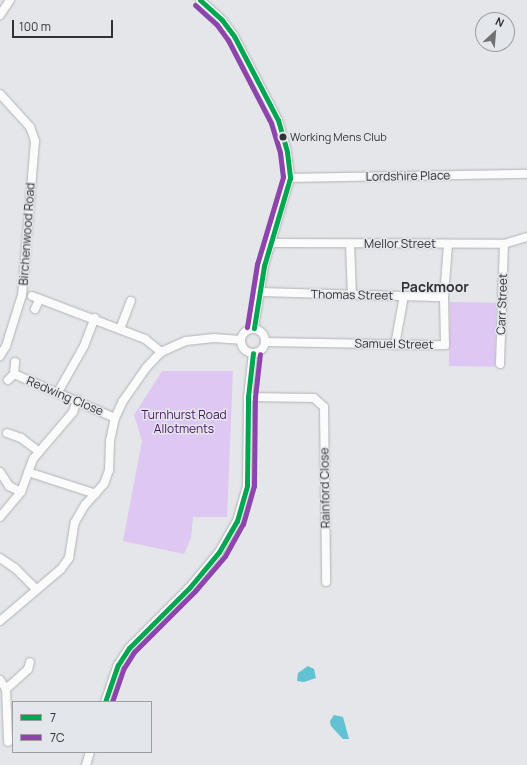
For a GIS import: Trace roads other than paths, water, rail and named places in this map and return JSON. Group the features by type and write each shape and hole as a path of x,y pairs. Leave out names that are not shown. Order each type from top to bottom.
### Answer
{"street":[{"path":"0,15 10,0"},
{"path":"200,0 222,20 234,36 278,120 287,152 290,178 264,266 254,328"},
{"name":"Birchenwood Road","path":"0,94 30,127 35,141 27,223 27,261 22,295 6,346 0,356"},
{"name":"Lordshire Place","path":"290,178 527,174"},
{"name":"Mellor Street","path":"272,243 504,244 527,237"},
{"path":"350,244 352,295"},
{"name":"Samuel Street","path":"265,342 445,345 448,244"},
{"name":"Carr Street","path":"500,364 504,244"},
{"name":"Thomas Street","path":"260,292 404,296 446,293"},
{"path":"395,345 404,296"},
{"path":"35,309 35,298 95,318 145,339 161,352"},
{"path":"120,329 131,301"},
{"path":"58,392 84,346 95,318"},
{"path":"241,340 246,331 254,328"},
{"path":"241,340 245,350 253,353 260,351 265,342 261,332 254,328"},
{"path":"0,621 61,569 69,558 75,522 104,484 109,470 110,441 115,418 123,401 161,352 186,341 214,338 241,340"},
{"path":"105,701 118,665 130,648 190,587 219,552 237,521 247,484 248,397 253,353"},
{"name":"Redwing Close","path":"15,362 11,377 58,392 115,418"},
{"name":"Rainford Close","path":"248,397 314,398 324,407 326,582"},
{"path":"0,517 21,492 38,451 66,421 77,400"},
{"path":"7,433 20,438 38,451"},
{"path":"0,472 9,486 21,492"},
{"path":"28,472 96,494"},
{"path":"0,558 15,568 36,589"},
{"path":"6,689 31,668"},
{"path":"0,680 6,689 4,721 8,742"},
{"path":"86,765 90,753"}],"water":[{"path":"308,666 314,669 316,678 304,682 297,681 298,673"},
{"path":"334,715 343,717 349,739 343,739 331,726 330,721"}],"place":[{"name":"Working Mens Club","path":"283,137"}],"district":[{"name":"Packmoor","path":"435,287"}],"park label":[{"name":"Turnhurst Road Allotments","path":"184,422"}]}
